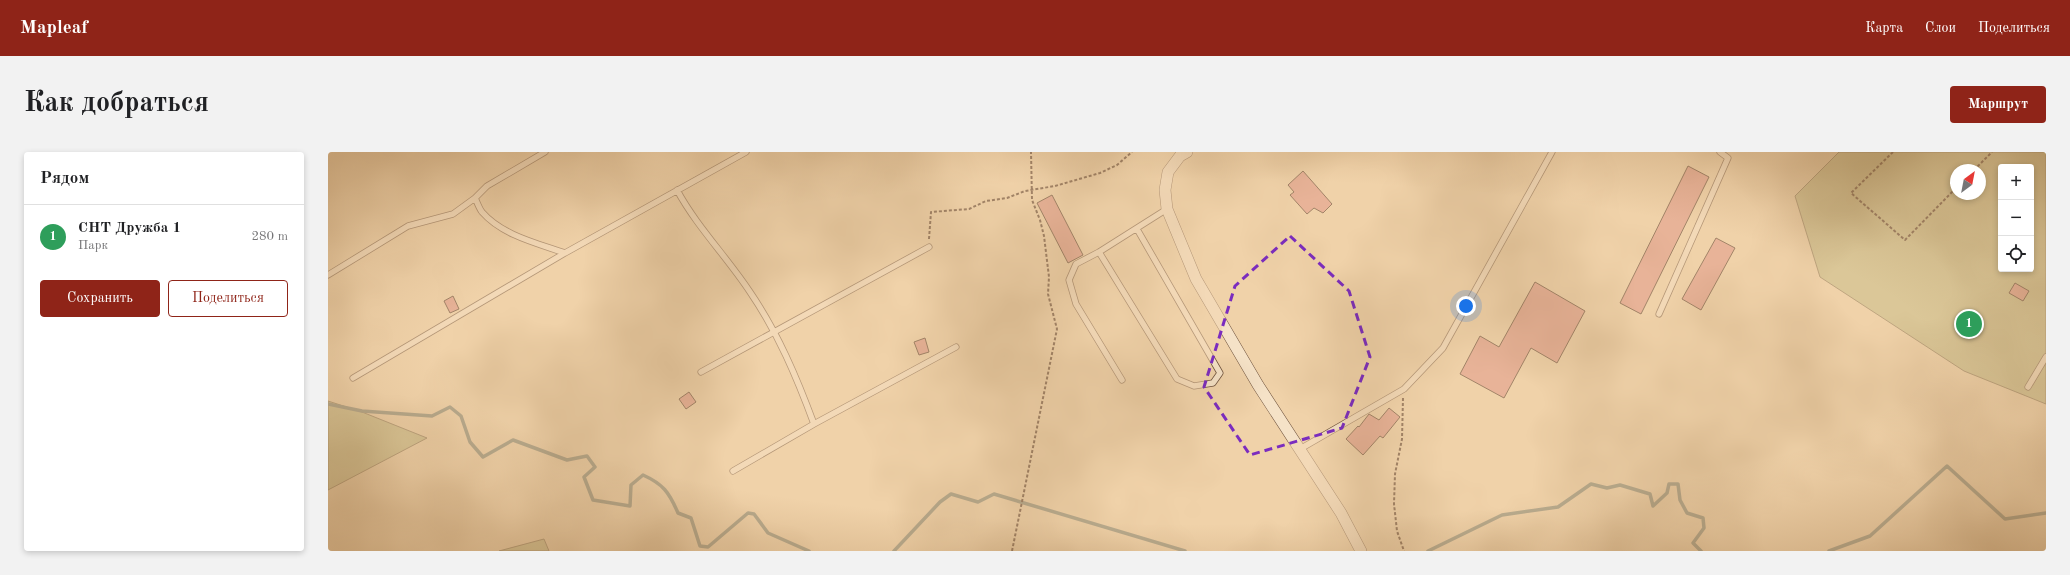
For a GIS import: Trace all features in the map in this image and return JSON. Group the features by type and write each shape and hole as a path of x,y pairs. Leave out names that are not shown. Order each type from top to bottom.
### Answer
{"street":[{"path":"1181,153 1168,172 1165,190 1167,209 1196,279 1258,385 1341,513 1361,551"}],"lane":[{"path":"328,275 408,226 452,214 475,198 487,186 545,152"},
{"path":"353,378 565,253 746,152"},
{"path":"1300,449 1404,389 1443,348 1552,152"},
{"path":"1659,314 1728,158 1720,152"},
{"path":"677,190 688,209 750,292 774,330 797,376 814,424"},
{"path":"475,198 481,211 498,225 515,235 565,253"},
{"path":"1122,380 1076,304 1069,280 1076,264 1099,252 1167,209"},
{"path":"1099,252 1177,379 1194,386 1213,383 1220,373 1137,229"},
{"path":"701,372 774,330 929,247"},
{"path":"733,471 814,424 956,347"},
{"path":"2028,387 2046,357"}],"path":[{"path":"1012,551 1057,329 1048,294 1049,277 1044,236 1031,190 1033,175 1031,152"},
{"path":"929,247 931,212 969,209 986,201 1007,198 1031,190 1055,186 1100,173 1117,165 1132,152"},
{"path":"1893,152 1851,193 1905,240 1950,194"},
{"path":"1980,164 1992,152"},
{"path":"1404,389 1402,439 1394,474 1394,489 1397,531 1404,551"}],"highlighted area":[{"path":"1290,236 1349,291 1370,357 1342,428 1250,455 1204,387 1235,286"}],"shaded area":[{"path":"1839,152 2046,152 2046,404 1964,371 1820,277 1795,196"},
{"path":"328,401 362,412 427,438 328,490"},
{"path":"544,539 549,551 499,551"}],"building":[{"path":"1688,166 1709,177 1641,314 1620,303"},
{"path":"1303,171 1332,204 1323,213 1314,208 1307,214 1290,195 1294,192 1288,185"},
{"path":"1052,195 1083,255 1068,263 1037,203"},
{"path":"1716,238 1735,248 1701,310 1682,299"},
{"path":"1535,282 1585,311 1557,363 1531,348 1504,398 1460,374 1480,336 1499,347"},
{"path":"2015,283 2029,291 2023,301 2009,293"},
{"path":"453,296 459,309 450,313 444,301"},
{"path":"925,338 929,352 919,355 914,342"},
{"path":"689,392 696,402 686,409 679,399"},
{"path":"1389,408 1400,417 1383,438 1380,436 1363,455 1346,439 1358,426 1359,427 1369,414 1379,420"}],"waterway":[{"path":"328,404 362,411 432,416 450,407 461,416 470,442 483,457 513,440 567,460 587,456 595,467 584,477 593,500 630,506 631,485 643,475 650,478 665,490 672,499 678,513 691,518 700,546 708,547 748,513 754,514 768,533 809,551"},
{"path":"1829,551 1870,536 1947,466 2005,519 2046,513"},
{"path":"1428,551 1502,515 1558,507 1591,484 1607,488 1620,485 1650,494 1653,506 1667,493 1669,484 1678,484 1680,500 1687,513 1703,518 1704,528 1693,543 1701,551"},
{"path":"894,551 940,502 951,494 978,502 994,494 1185,551"}],"place":[{"name":"СНТ Дружба 1","path":"1969,324"}]}
